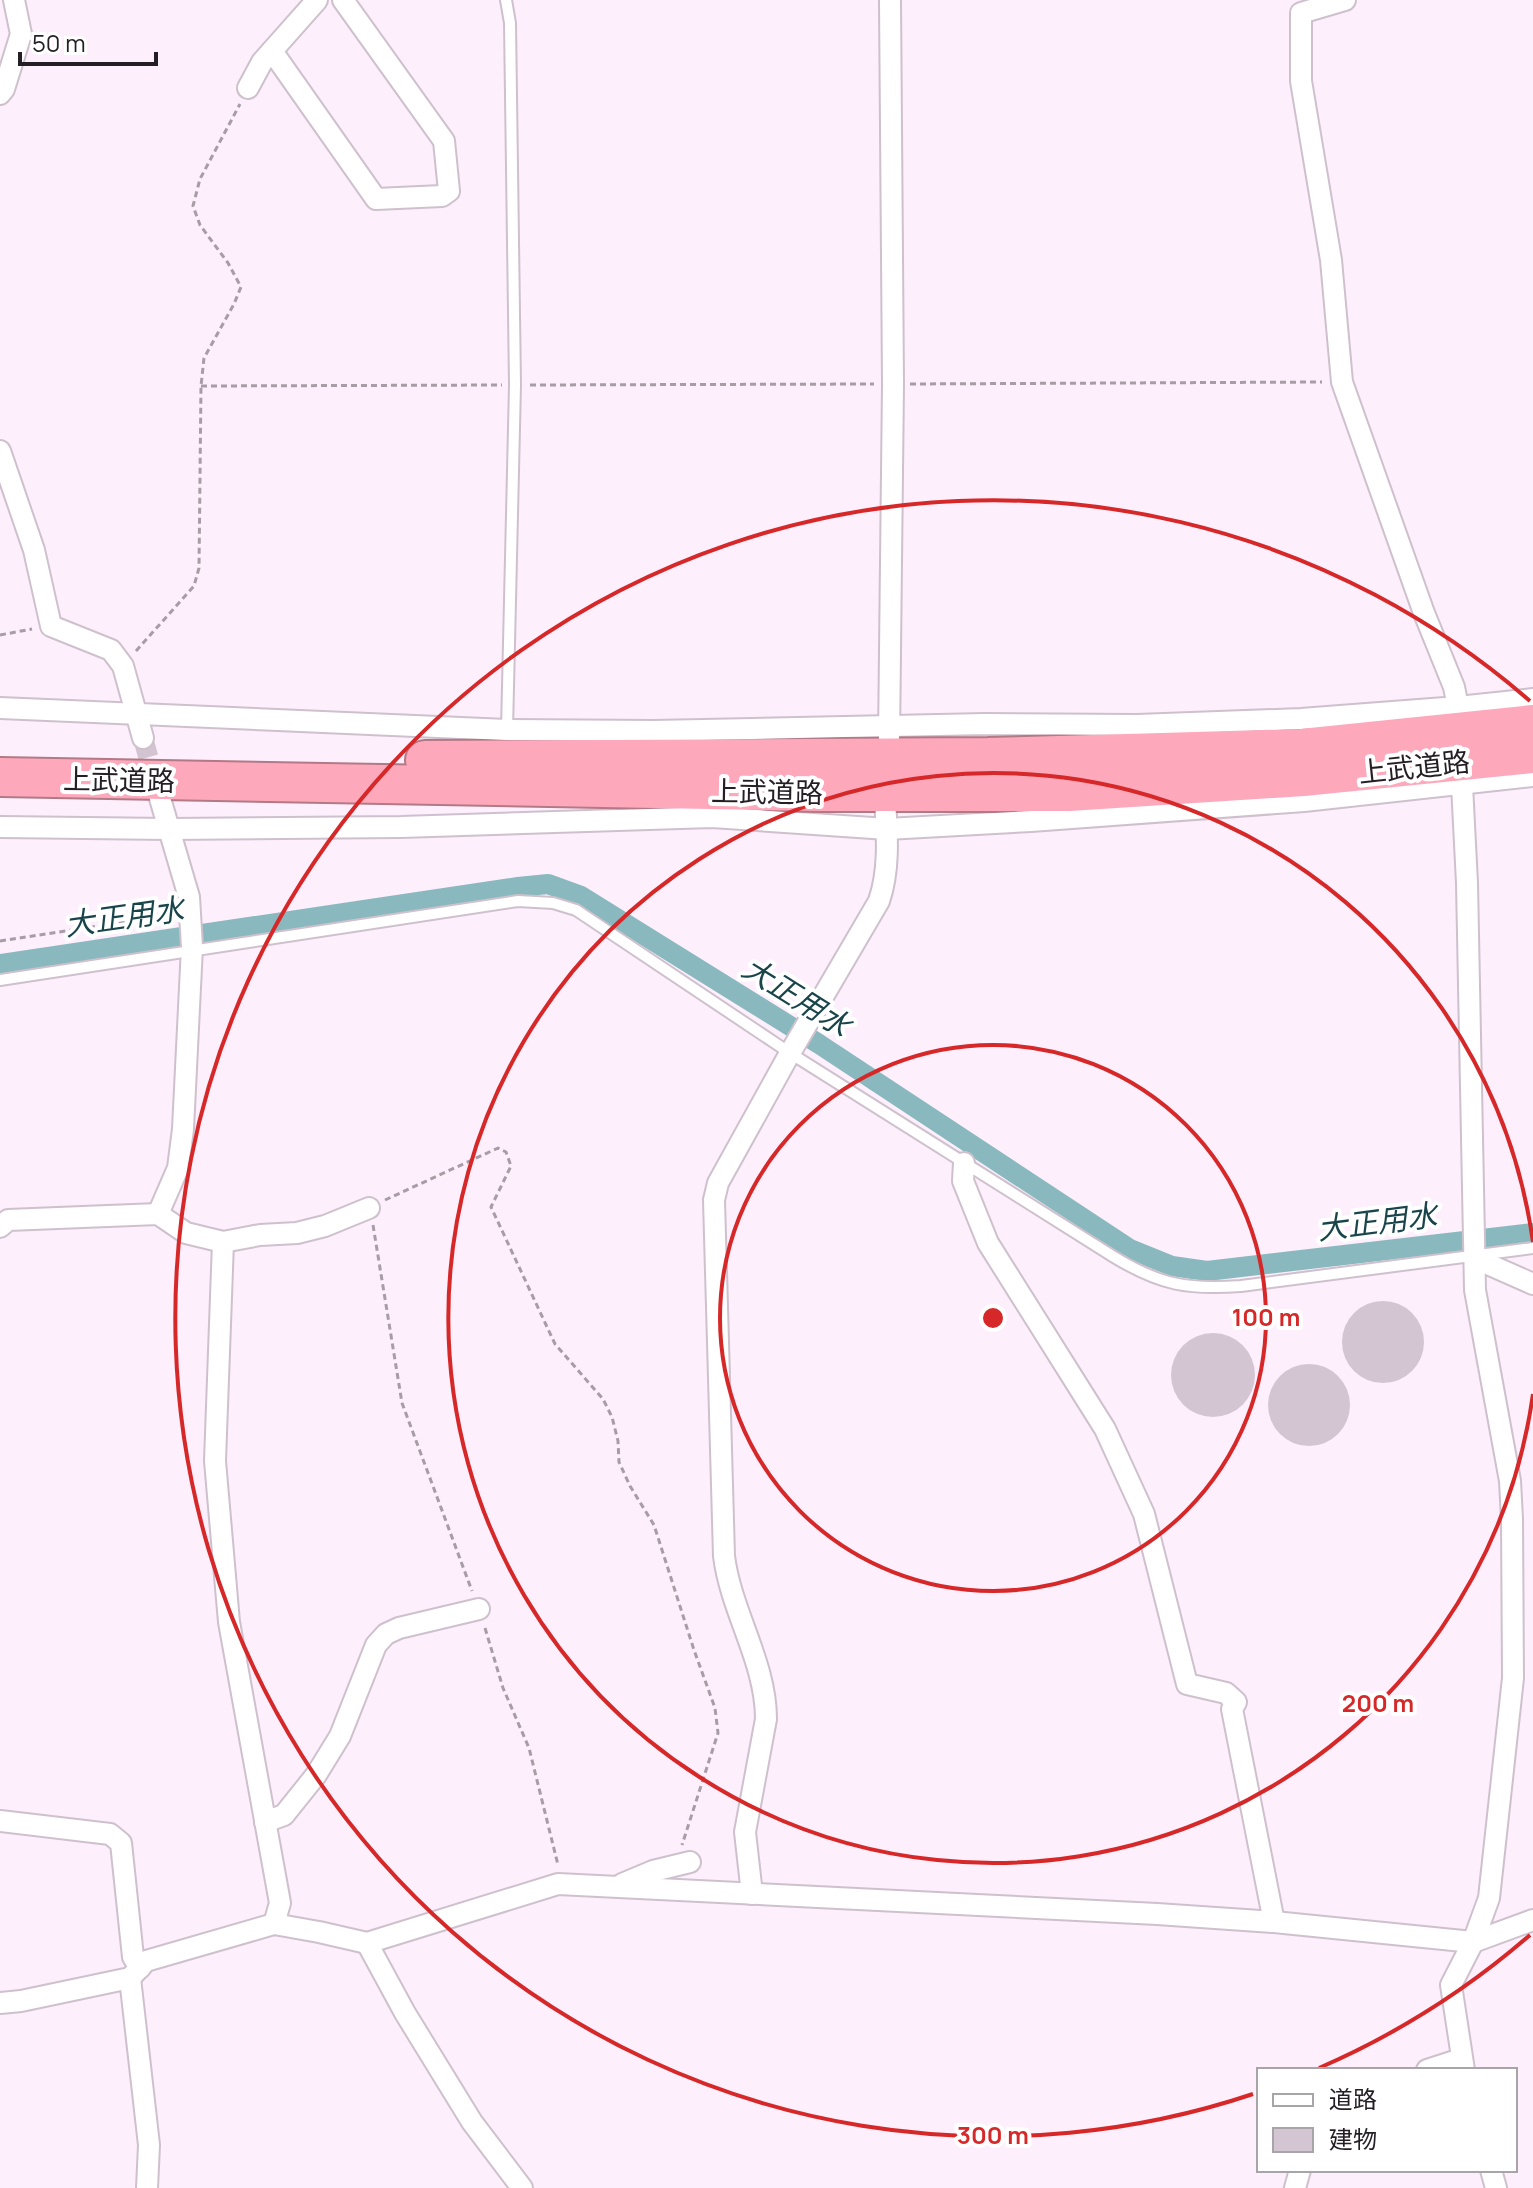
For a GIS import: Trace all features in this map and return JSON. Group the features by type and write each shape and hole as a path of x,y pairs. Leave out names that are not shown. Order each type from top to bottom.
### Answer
{"highway":[{"name":"上武道路","path":"0,756 194,761 988,757 1302,748 1533,724"},
{"name":"上武道路","path":"0,777 822,792 1069,792 1303,777 1533,754"}],"street":[{"path":"0,94 21,34 14,0"},
{"path":"248,88 262,62 317,0"},
{"path":"272,51 376,199 442,196 449,191 444,141 343,0"},
{"path":"889,737 893,384 890,0"},
{"path":"1345,0 1301,13 1301,81 1331,260 1342,382 1424,613 1454,687 1458,707"},
{"path":"0,451 34,550 51,626 111,650 123,666 143,738"},
{"path":"0,708 507,730 889,737 985,724 1137,725 1301,719 1533,699"},
{"path":"0,827 401,827 712,817 887,829 1289,803 1533,776"},
{"path":"1439,2068 1463,2064 1451,1985 1473,1942 1489,1898 1513,1678 1510,1481 1475,1290 1467,883 1462,785"},
{"path":"158,1214 178,1168 185,1103 192,950 189,897 159,795"},
{"path":"752,1894 745,1832 766,1719 766,1701 729,1584 724,1556 714,1200 718,1183 879,901 884,885 885,800"},
{"path":"964,1163 963,1181 988,1243 1105,1429 1144,1514 1187,1684 1226,1693 1236,1702 1232,1709 1274,1922"},
{"path":"0,1227 8,1220 158,1214 186,1233 223,1242 260,1235 297,1233 325,1226 369,1208"},
{"path":"223,1242 215,1461 229,1622 280,1903 274,1924"},
{"path":"1475,1255 1533,1284"},
{"path":"265,1822 284,1815 316,1775 340,1736 376,1645 386,1634 399,1628 479,1609"},
{"path":"0,1821 110,1834 121,1843 149,2145 147,2188"},
{"path":"615,1887 653,1871 682,1864"},
{"path":"0,2003 21,2001 135,1973 146,1961 274,1924 367,1943 558,1884 1157,1914 1473,1942 1533,1920"},
{"path":"367,1943 405,2013 472,2122 522,2188"}],"lane":[{"path":"506,0 510,23 515,385 507,730"},
{"path":"0,980 518,901 553,903 576,910 1126,1265 1170,1284 1206,1288 1241,1286 1533,1248"}],"path":[{"path":"123,666 194,586 199,568 204,358 241,287 200,225 193,206 200,179 248,88"},
{"path":"201,386 1342,382"},
{"path":"0,635 51,626"},
{"path":"0,941 190,918"},
{"path":"563,1884 529,1748 503,1688 479,1609 402,1403 369,1208 498,1148 506,1152 511,1166 491,1207 555,1344 608,1408 618,1441 619,1462 654,1525 715,1708 718,1733 682,1864"}],"building":[{"path":"1375,1301 1391,1301 1406,1308 1417,1319 1424,1342 1421,1358 1412,1371 1391,1383 1375,1383 1360,1376 1349,1365 1342,1350 1342,1334 1349,1319 1360,1308"},
{"path":"1213,1333 1236,1340 1248,1352 1255,1375 1248,1398 1236,1410 1213,1417 1190,1410 1178,1398 1171,1375 1178,1352 1190,1340"},
{"path":"1301,1364 1317,1364 1332,1370 1344,1382 1350,1405 1344,1428 1332,1440 1317,1446 1301,1446 1286,1440 1274,1428 1268,1413 1268,1397 1274,1382 1286,1370"}],"waterway":[{"name":"大正用水","path":"0,964 548,884 581,896 819,1044 1130,1249 1172,1266 1207,1271 1533,1233"}],"tunnel":[{"path":"143,738 156,785"}]}
